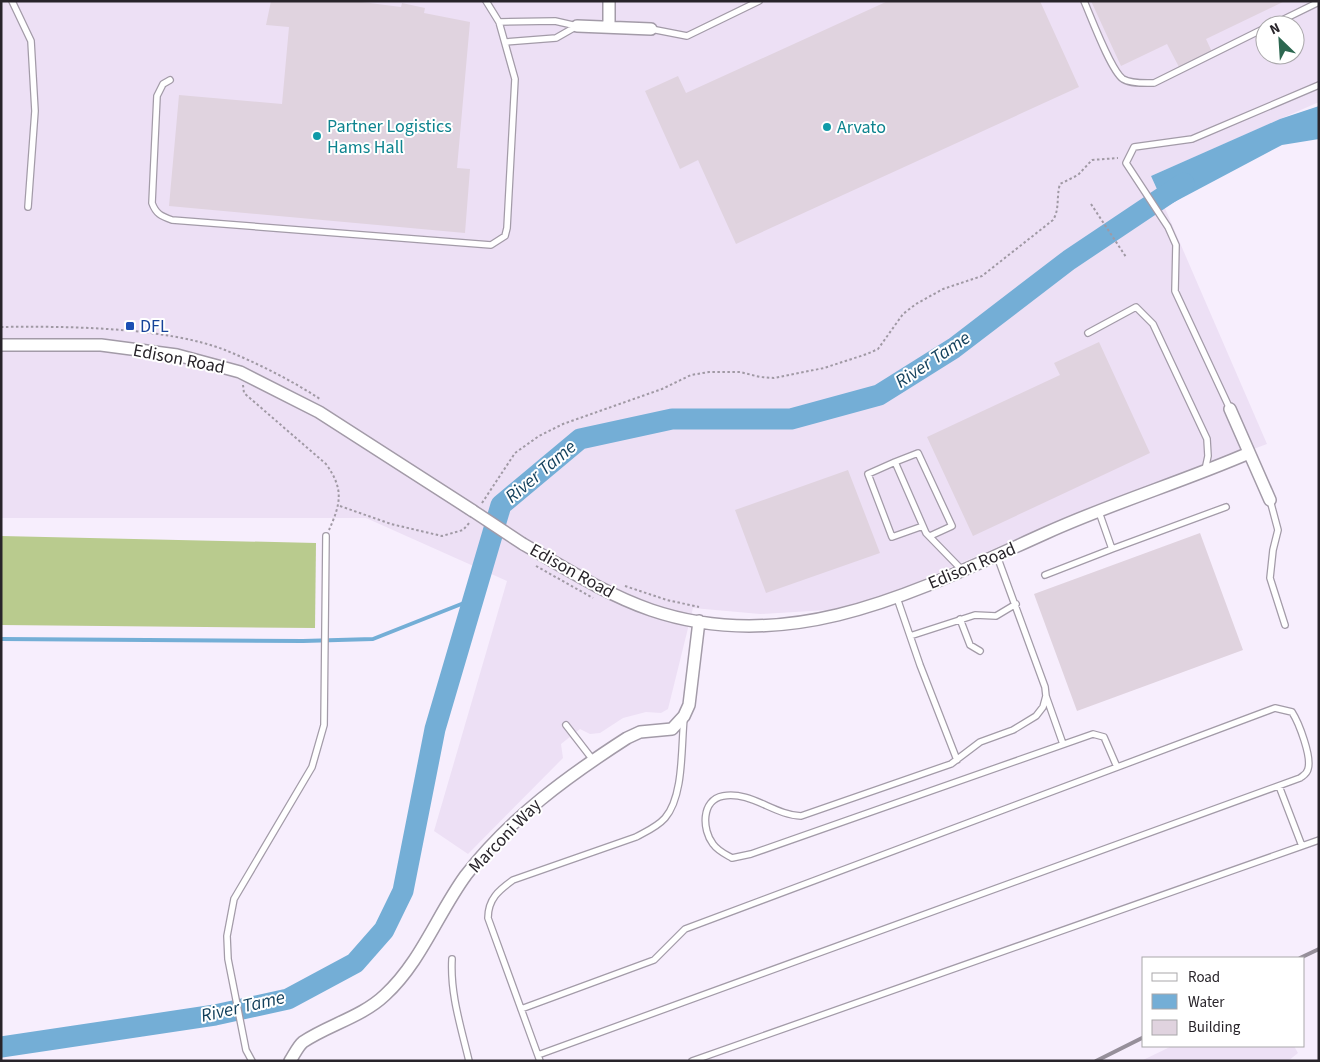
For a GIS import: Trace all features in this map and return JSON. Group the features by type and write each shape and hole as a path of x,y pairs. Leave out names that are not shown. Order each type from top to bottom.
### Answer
{"street":[{"path":"609,1 609,26"},
{"path":"577,26 651,29"},
{"name":"Edison Road","path":"1,345 101,345 177,355 240,372 319,412 476,511 523,544 597,588 652,610 699,621 732,624 797,623 829,618 897,598 1099,512 1205,472 1249,453"},
{"path":"1230,409 1270,500"},
{"path":"684,716 689,704 699,621"},
{"name":"Marconi Way","path":"290,1061 302,1043 344,1022 385,995 407,970 466,875 490,848 544,796 593,760 640,732 672,729 684,716"}],"lane":[{"path":"12,1 31,41 35,111 28,207"},
{"path":"170,80 163,84 157,96 152,203 157,213 163,217 172,220 491,245 505,236 507,228 515,79 499,22 486,1"},
{"path":"651,29 686,36 759,1"},
{"path":"1084,1 1114,66 1123,79 1141,84 1154,83 1255,33"},
{"path":"1292,15 1319,2"},
{"path":"499,22 554,21 577,26"},
{"path":"506,42 556,38 577,26"},
{"path":"1230,409 1175,291 1176,245 1161,217 1126,163 1134,147 1192,139 1319,85"},
{"path":"1088,333 1136,307 1153,324 1207,439 1208,456 1205,472"},
{"path":"923,526 892,537 868,474 918,453 952,526 930,536"},
{"path":"895,462 923,526 963,571"},
{"path":"1270,500 1278,530 1273,550 1270,578 1285,625"},
{"path":"1045,575 1226,507"},
{"path":"1099,512 1112,549"},
{"path":"252,1061 246,1050 242,1033 232,980 227,936 234,899 312,767 320,744 324,724 326,536"},
{"path":"997,556 1016,604 1063,744"},
{"path":"897,598 920,665 957,760"},
{"path":"910,636 975,614 996,616 1016,604"},
{"path":"960,619 970,645 980,651"},
{"path":"1046,696 1042,708 1029,721 980,742 951,764 801,816 792,815 740,795 721,796 710,802 706,810 708,834 713,844 732,858 751,854 1093,734 1104,737 1117,767"},
{"path":"521,1009 654,960 685,929 1275,708 1292,712 1300,725 1309,767 1306,774 1300,778 1279,786 539,1058 521,1009 488,918 491,900 498,891 513,880 655,828 666,817 677,794 684,716"},
{"path":"566,725 593,760"},
{"path":"1279,786 1302,846"},
{"path":"692,1061 1319,840"},
{"path":"452,958 451,972 456,1007 470,1061"}],"path":[{"path":"340,506 391,524 442,536 463,530 516,453 538,436 563,424 662,389 691,375 709,372 740,372 774,378 824,368 867,354 878,349 903,314 916,304 943,289 982,276 1054,220 1058,212 1057,194 1060,184 1078,175 1092,160 1129,158"},
{"path":"1091,204 1126,257"},
{"path":"242,382 244,393 326,464 338,485 340,506 326,536"},
{"path":"620,584 667,600 699,607"}],"shaded area":[{"path":"1,1 1319,1 1319,102 1151,176 1267,444 1042,528 880,598 828,610 760,614 693,608 668,709 661,713 646,712 623,718 600,733 590,734 580,729 561,744 563,758 468,854 434,831 507,581 366,518 1,518"},
{"path":"1170,1047 1295,1047 1298,1053 1288,1061 1141,1061"}],"green space":[{"path":"1,536 316,543 315,628 1,625"}],"water":[{"path":"1319,106 1319,139 1282,145 1165,207 1151,176 1280,119"}],"building":[{"name":"Partner Logistics Hams Hall","path":"271,1 354,1 401,7 402,3 425,8 424,13 470,22 457,168 470,169 465,233 169,206 179,95 282,104 289,27 266,25"},
{"name":"Arvato","path":"888,1 1040,1 1079,87 736,244 698,160 680,169 645,91 678,76 686,93"},
{"path":"1091,1 1285,1 1206,39 1212,52 1179,67 1167,44 1121,66"},
{"path":"1099,342 1150,453 973,536 927,437 1060,375 1054,363"},
{"path":"848,470 880,553 766,593 735,510"},
{"path":"1200,533 1243,650 1077,711 1034,594"}],"waterway":[{"name":"River Tame","path":"1,1047 215,1015 288,999 355,963 384,930 403,891 435,729 501,505 580,439 672,419 791,419 879,395 954,348 1069,260 1184,183"},
{"path":"1,639 303,641 373,639 474,599"}],"railway":[{"path":"1302,957 1319,949"},
{"path":"1096,1061 1142,1038"}],"place":[{"name":"Arvato","path":"827,127"},
{"name":"Partner Logistics Hams Hall","path":"317,136"},
{"name":"DFL","path":"130,326"}]}
